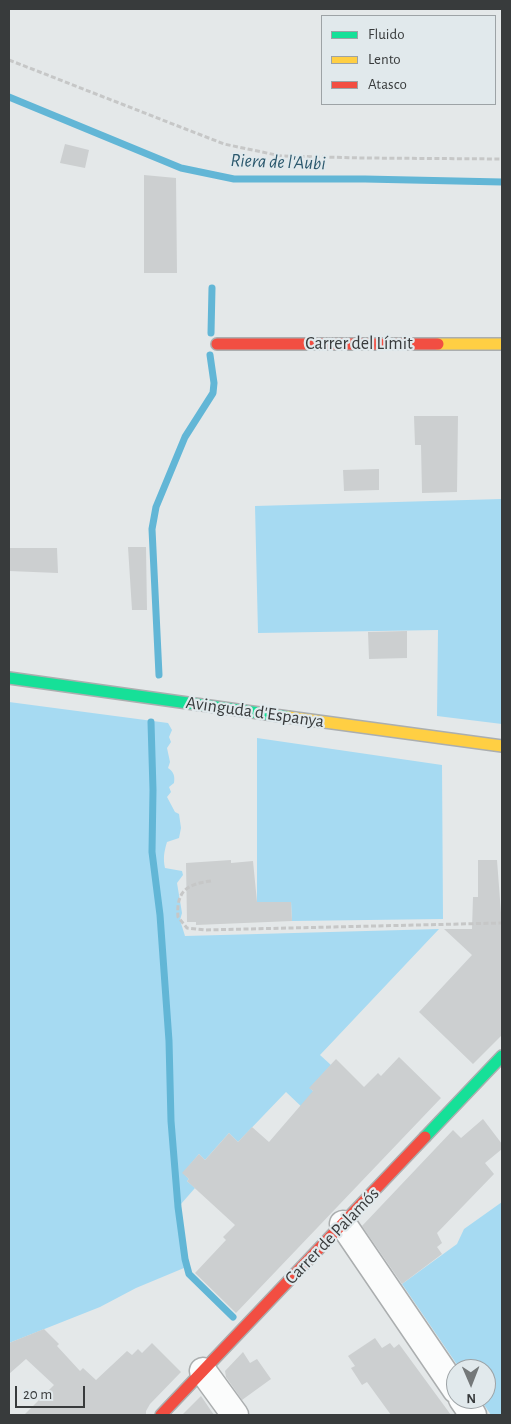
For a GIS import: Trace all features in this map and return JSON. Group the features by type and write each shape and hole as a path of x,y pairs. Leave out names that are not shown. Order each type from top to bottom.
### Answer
{"street":[{"name":"Carrer del Límit","path":"217,344 502,344"},
{"name":"Avinguda d'Espanya","path":"9,678 502,746"},
{"name":"Carrer de Palamós","path":"161,1415 502,1056"},
{"path":"343,1224 446,1375"},
{"path":"203,1371 235,1415"}],"path":[{"path":"9,60 224,144 281,156 502,159"},
{"path":"211,881 199,882 188,887 181,894 178,902 178,917 187,928 205,930 502,924"}],"shaded area":[{"path":"502,499 502,724 437,716 438,630 258,633 255,506"},
{"path":"9,702 168,723 172,730 169,737 171,742 167,748 170,762 168,768 173,773 174,783 169,787 171,792 167,797 175,812 179,814 181,828 179,838 167,842 164,861 165,868 182,871 183,875 177,883 182,913 180,920 185,936 439,929 320,1055 331,1065 310,1088 315,1093 305,1110 286,1092 238,1142 229,1133 205,1160 199,1154 183,1173 189,1179 187,1181 195,1188 181,1204 174,1199 184,1268 136,1288 100,1307 9,1343"},
{"path":"257,738 442,765 443,919 292,921 291,902 257,902"},
{"path":"502,1202 502,1415 491,1415 487,1409 496,1409 496,1359 453,1359 402,1284 457,1244 464,1229"}],"building":[{"path":"65,144 89,150 85,168 60,163"},
{"path":"144,175 176,178 177,273 144,273"},
{"path":"414,416 458,416 457,492 422,493 421,445 415,445"},
{"path":"379,469 379,490 344,491 343,470"},
{"path":"128,547 146,547 147,610 132,610"},
{"path":"9,548 57,548 58,573 9,571"},
{"path":"407,631 407,658 369,659 368,632"},
{"path":"231,860 231,863 253,861 257,902 291,902 292,921 196,925 196,922 187,922 186,863"},
{"path":"478,860 497,860 502,926 502,1035 473,1064 419,1012 472,955 444,929 472,929 473,897 478,897"},
{"path":"399,1057 441,1098 236,1313 195,1273 226,1240 223,1237 235,1225 187,1181 189,1179 182,1173 199,1154 205,1160 229,1133 238,1142 252,1127 269,1142 313,1091 309,1088 336,1059 364,1087 378,1073 381,1076"},
{"path":"483,1119 502,1144 502,1149 485,1163 494,1174 437,1233 442,1243 437,1247 442,1254 402,1284 362,1226 453,1130 461,1138"},
{"path":"44,1329 59,1344 57,1346 80,1371 83,1368 96,1380 127,1351 132,1355 138,1349 142,1353 152,1343 181,1372 150,1404 146,1415 24,1415 54,1385 26,1359 9,1374 9,1343"},
{"path":"375,1338 382,1348 390,1343 394,1348 399,1344 451,1415 391,1415 367,1382 362,1385 351,1368 355,1366 348,1356"},
{"path":"243,1352 250,1363 257,1359 271,1379 242,1400 226,1377 225,1371"},
{"path":"201,1396 214,1415 182,1415"}],"waterway":[{"name":"Riera de l'Aubi","path":"9,97 181,168 234,179 502,182"},
{"path":"211,333 212,288"},
{"path":"159,675 152,529 156,507 185,437 213,393 214,383 210,355"},
{"path":"151,722 152,852 160,915 169,1041 171,1121 178,1207 185,1259 189,1274 233,1317"}],"traffic: fast":[{"path":"9,678 288,717"},
{"path":"425,1137 502,1056"}],"traffic: slow":[{"path":"438,344 502,344"},
{"path":"288,717 502,746"}],"traffic: jam":[{"path":"217,344 438,344"},
{"path":"161,1415 425,1137"}]}
